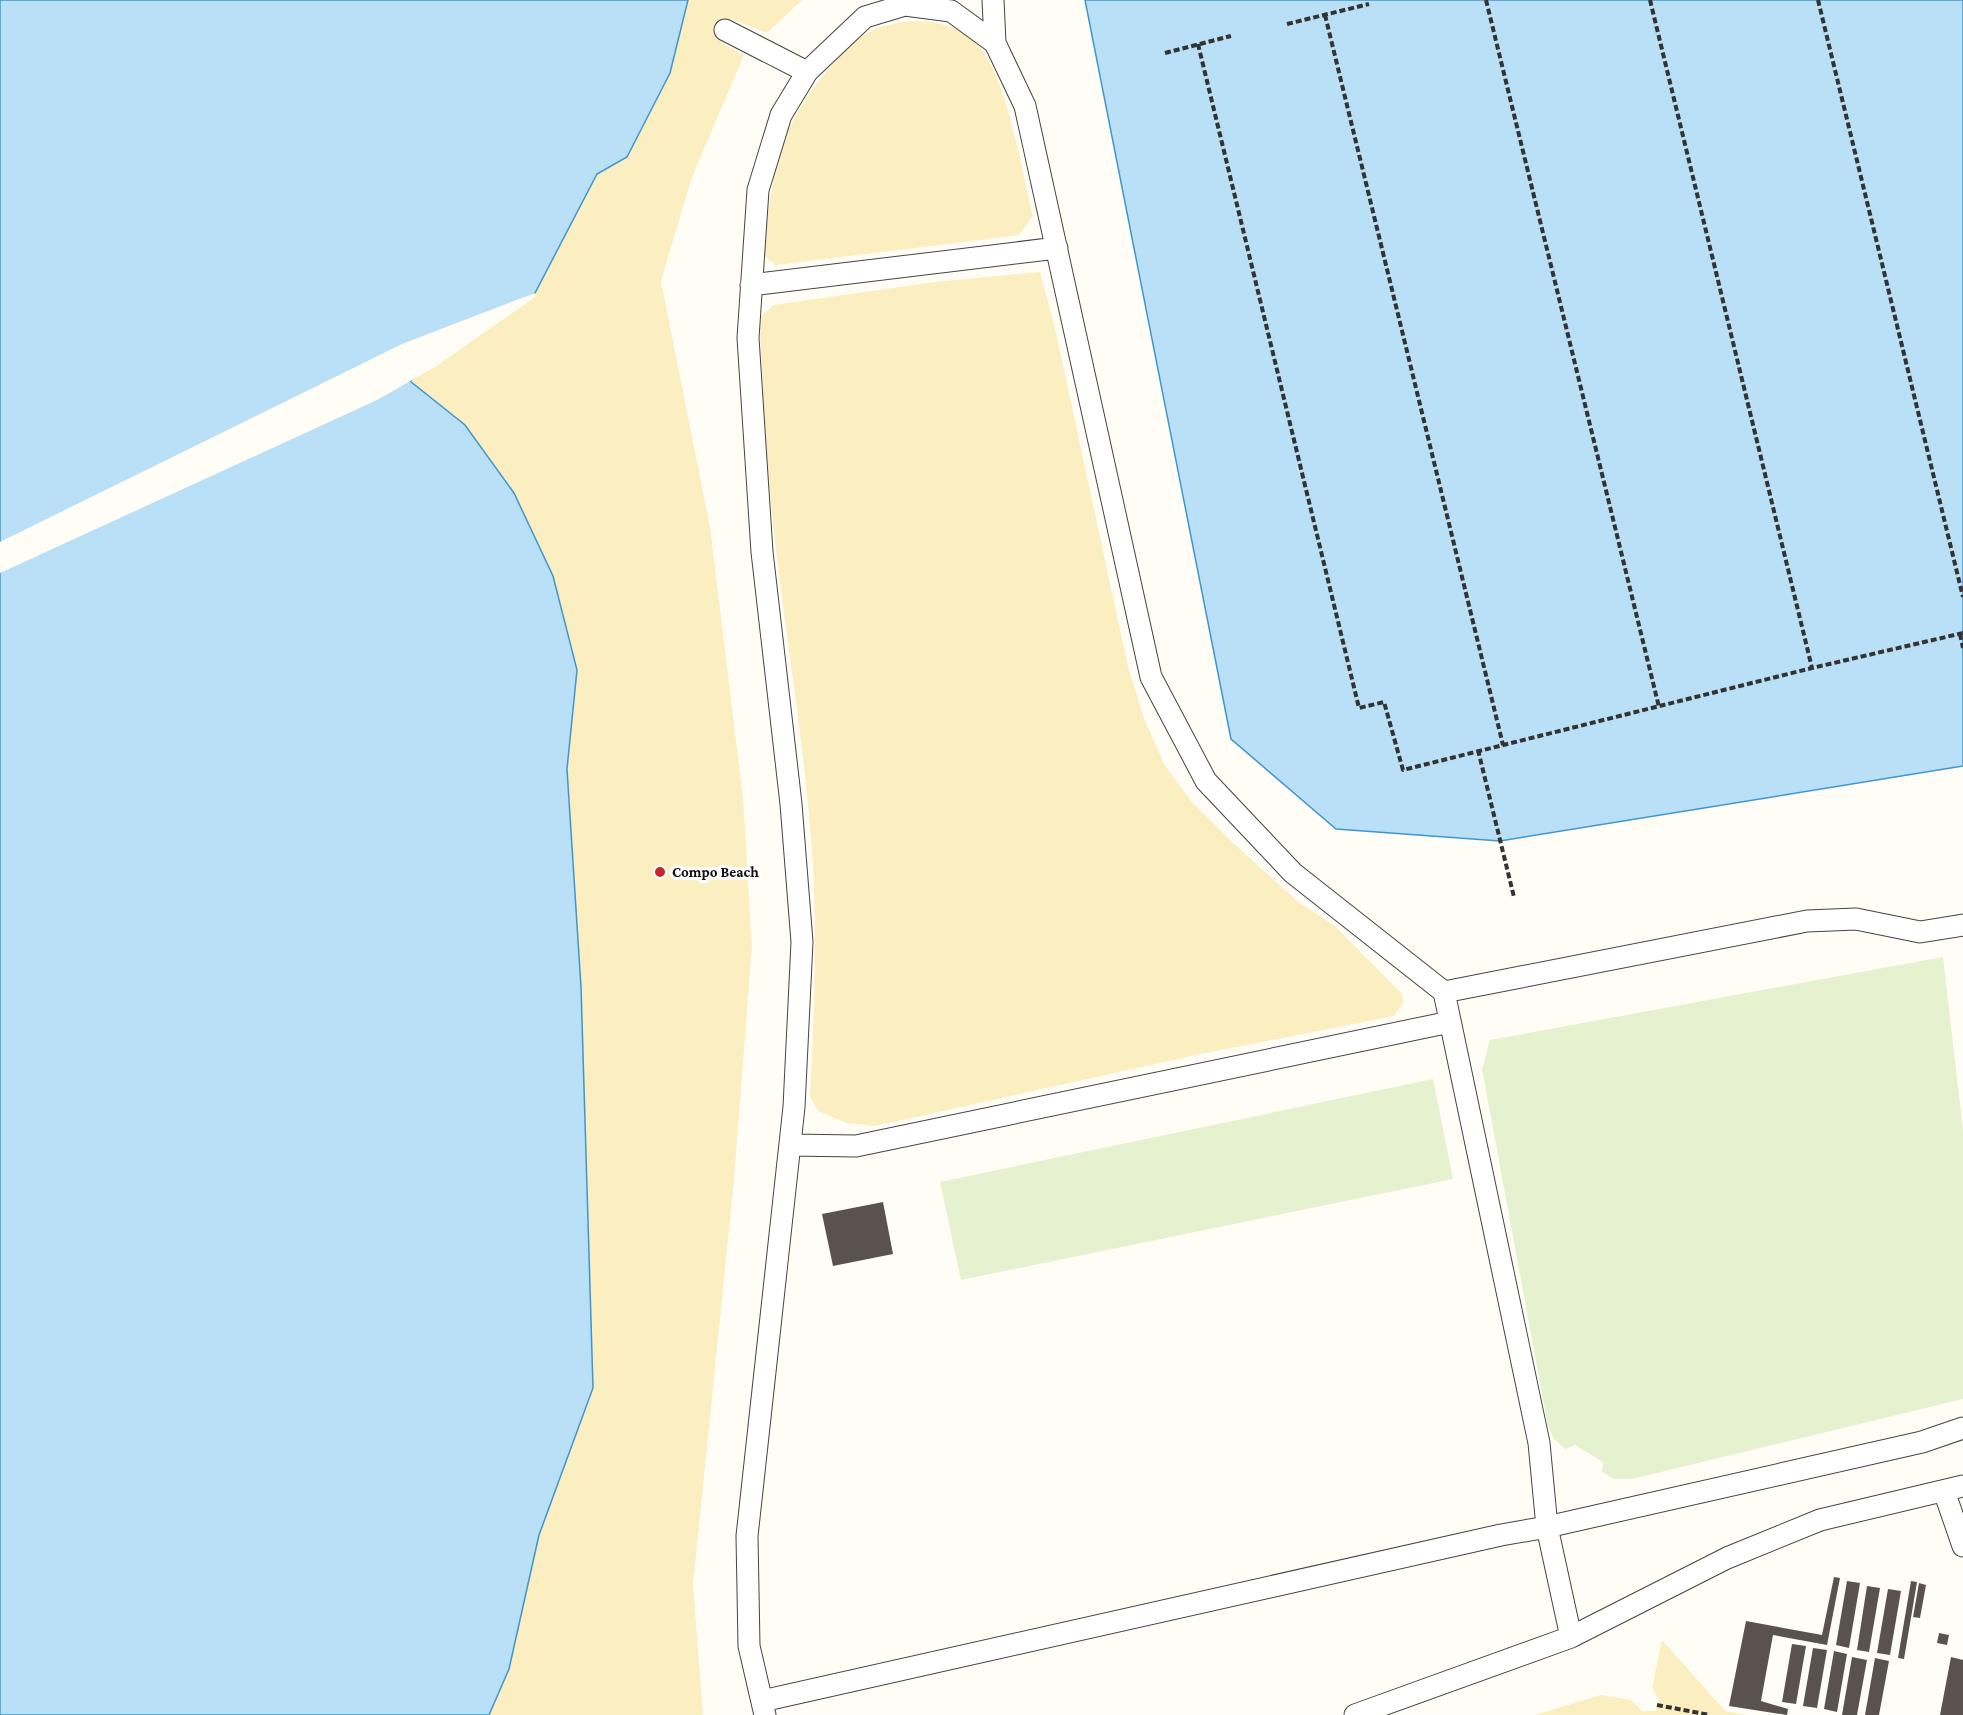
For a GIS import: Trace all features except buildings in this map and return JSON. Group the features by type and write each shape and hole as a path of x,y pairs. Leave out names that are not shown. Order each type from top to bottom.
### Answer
{"lane":[{"path":"993,0 995,44 1025,106 1151,677 1206,781 1293,873 1444,992 1539,1443 1547,1527 1571,1637"},
{"path":"995,44 951,11 905,5 865,17 807,72 781,115 758,190 748,338 762,552 791,804 802,942 794,1107 747,1536 749,1646 763,1708 1478,1540 1547,1527 1922,1442 1963,1428"},
{"path":"725,30 807,72"},
{"path":"751,285 1057,248"},
{"path":"1444,992 1807,921 1856,919 1920,932 1963,925"},
{"path":"790,1145 856,1146 1450,1023"},
{"path":"1355,1715 1571,1637 1727,1558 1820,1520 1953,1489 1963,1546"}],"path":[{"path":"1486,0 1659,706"},
{"path":"1650,0 1812,668"},
{"path":"1818,0 1963,597"},
{"path":"1287,24 1370,4"},
{"path":"1325,15 1503,745"},
{"path":"1165,53 1231,36"},
{"path":"1198,44 1359,708 1384,702 1403,770 1812,668 1961,634 1963,648"},
{"path":"1478,750 1514,897"},
{"path":"1658,1705 1710,1715"}],"sand":[{"name":"Compo Beach","path":"688,0 802,0 767,33 731,19 716,27 723,44 744,55 692,177 661,281 710,527 743,798 752,946 734,1180 693,1585 703,1715 489,1715 509,1669 539,1535 581,987 567,769 577,670 410,381 535,293 597,174 627,157 670,73"},
{"path":"912,21 930,22 957,29 979,46 989,61 998,80 1012,127 1033,216 1019,235 776,265 763,255 774,178 787,133 793,121 821,78 856,41 878,28"},
{"path":"1040,272 1055,328 1128,667 1144,718 1164,764 1191,801 1232,842 1297,901 1335,926 1401,993 1404,1002 1394,1016 1201,1054 875,1126 847,1123 818,1111 810,1096 815,922 813,864 805,771 770,494 760,317 774,305 935,282"},
{"path":"1662,1640 1725,1711 1747,1715 1535,1715 1601,1695 1631,1700 1642,1711 1656,1711 1659,1700 1652,1688"}],"green space":[{"path":"1943,957 1963,1130 1963,1399 1632,1479 1614,1479 1602,1472 1603,1462 1575,1445 1565,1449 1554,1439 1548,1426 1482,1069 1490,1040"},
{"path":"1433,1079 1453,1179 961,1280 940,1182"}],"water":[{"path":"0,0 688,0 670,73 627,157 597,174 535,293 410,381 465,425 514,493 553,576 577,670 567,769 581,987 593,1388 539,1535 509,1669 489,1715 0,1715"},
{"path":"1085,0 1963,0 1963,766 1500,841 1336,829 1231,739"}],"pier":[{"path":"535,293 535,297 435,367 377,400 0,573 0,542 402,344"}],"place":[{"name":"Compo Beach","path":"660,872"}]}
